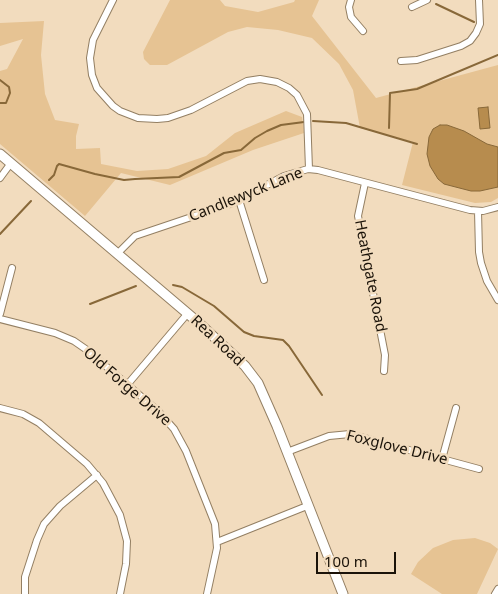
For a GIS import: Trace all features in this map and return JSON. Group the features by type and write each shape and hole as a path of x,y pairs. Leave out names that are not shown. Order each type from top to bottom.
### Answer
{"main road":[{"name":"Rea Road","path":"0,154 117,254 175,307 188,313 236,355 254,377 264,394 343,594"}],"street":[{"path":"113,0 93,40 90,58 92,75 98,88 113,106 138,118 168,118 191,110 247,81 260,79 277,82 289,88 297,95 308,114 309,169"},
{"path":"351,0 349,7 351,17 363,31"},
{"path":"412,8 427,0"},
{"path":"401,61 417,60 461,46 470,41 476,34 480,24 479,0"},
{"path":"0,178 11,163"},
{"name":"Candlewyck Lane","path":"117,254 135,236 214,210 239,200 284,176 309,169 462,208 478,211 498,206"},
{"name":"Heathgate Road","path":"365,183 358,216 385,355 384,371"},
{"path":"239,200 264,280"},
{"path":"478,211 481,263 487,281 498,300"},
{"path":"0,314 12,268"},
{"path":"127,385 188,313"},
{"name":"Old Forge Drive","path":"0,319 40,328 67,338 87,350 158,411 178,435 215,524 216,560 207,594"},
{"path":"0,408 16,412 34,420 88,464 108,490 125,530 127,541 126,564 120,594"},
{"path":"442,459 456,408"},
{"name":"Foxglove Drive","path":"287,452 329,436 346,434 479,469"},
{"path":"25,594 25,577 44,524 60,506 97,475"},
{"path":"217,542 307,506"},
{"path":"495,594 498,589"}],"shaded area":[{"path":"170,0 220,0 225,6 258,12 294,2 295,0 319,0 312,16 376,98 498,65 498,198 491,202 475,203 402,185 413,142 360,128 353,90 339,64 312,38 278,30 247,27 228,32 167,65 150,65 144,59 143,52"},
{"path":"44,21 41,55 45,94 55,120 79,124 76,136 76,149 100,148 101,164 137,171 168,169 206,156 235,133 286,111 302,117 304,133 253,150 170,185 121,173 85,216 0,144 0,71 7,69 23,39 0,46 0,23"},
{"path":"488,107 490,128 480,129 478,108"},
{"path":"440,125 447,125 464,131 487,144 498,147 498,187 471,191 444,184 438,179 430,166 427,154 429,137 433,129"},
{"path":"475,538 490,543 498,549 477,594 442,594 411,574 418,562 433,548 453,540"}],"waterway":[{"path":"436,4 474,22"},
{"path":"389,128 390,93 417,89 498,55"},
{"path":"0,80 9,87 10,93 6,103 0,103"},
{"path":"313,121 346,123 417,144"},
{"path":"49,180 54,175 59,164 124,180 179,177 224,153 241,150 267,131 281,125 304,122"},
{"path":"0,234 31,201"},
{"path":"173,285 182,287 214,306 244,332 254,336 283,340 322,395"},
{"path":"90,304 136,286"}]}
